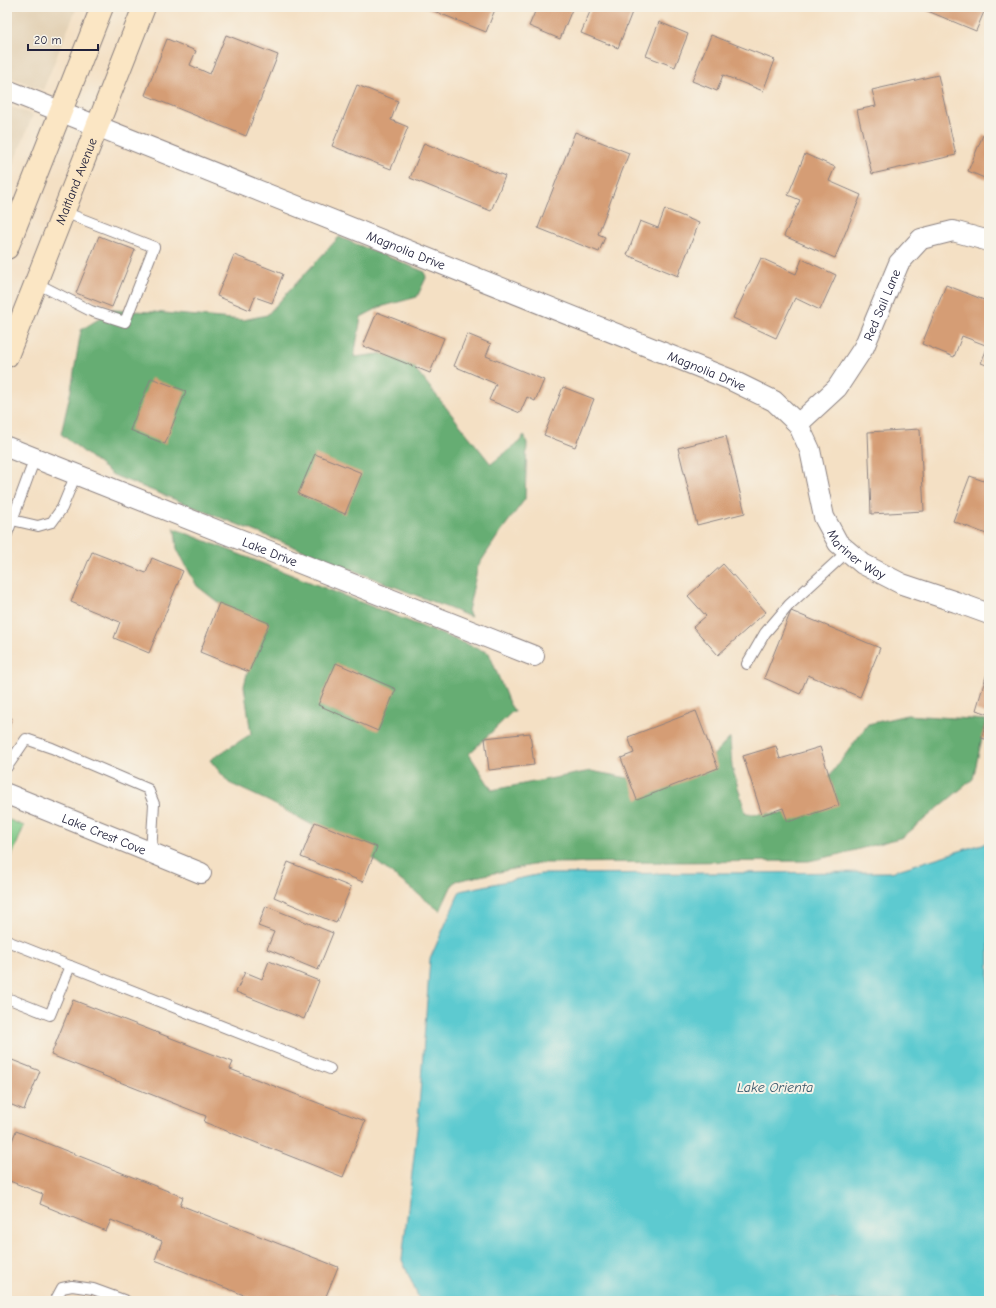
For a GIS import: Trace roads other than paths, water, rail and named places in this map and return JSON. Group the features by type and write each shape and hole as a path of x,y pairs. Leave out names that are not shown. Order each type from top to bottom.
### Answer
{"main road":[{"path":"7,248 102,7"},
{"name":"Maitland Avenue","path":"7,356 144,7"}],"street":[{"name":"Magnolia Drive","path":"7,90 729,379 774,401 798,424"},
{"name":"Red Sail Lane","path":"798,424 837,388 864,348 899,263 921,239 953,231 989,241"},
{"name":"Mariner Way","path":"798,424 810,450 824,517 838,543 863,564 902,584 989,614"},
{"name":"Lake Drive","path":"7,447 534,656"},
{"name":"Lake Crest Cove","path":"7,794 201,873"}],"lane":[{"path":"36,283 91,311 125,322 154,247 64,212"},
{"path":"7,534 35,458"},
{"path":"12,520 38,526 52,522 62,508 76,474"},
{"path":"747,664 765,633 789,605 848,552"},
{"path":"7,767 26,739 52,748 148,789 154,804 152,853"},
{"path":"7,941 330,1069"},
{"path":"7,998 50,1015 70,966"},
{"path":"55,1301 62,1288 72,1286 93,1289 126,1301"}],"water":[{"name":"Lake Orienta","path":"989,842 989,1301 420,1301 402,1260 418,1121 430,959 460,891 541,874 891,872"}]}
